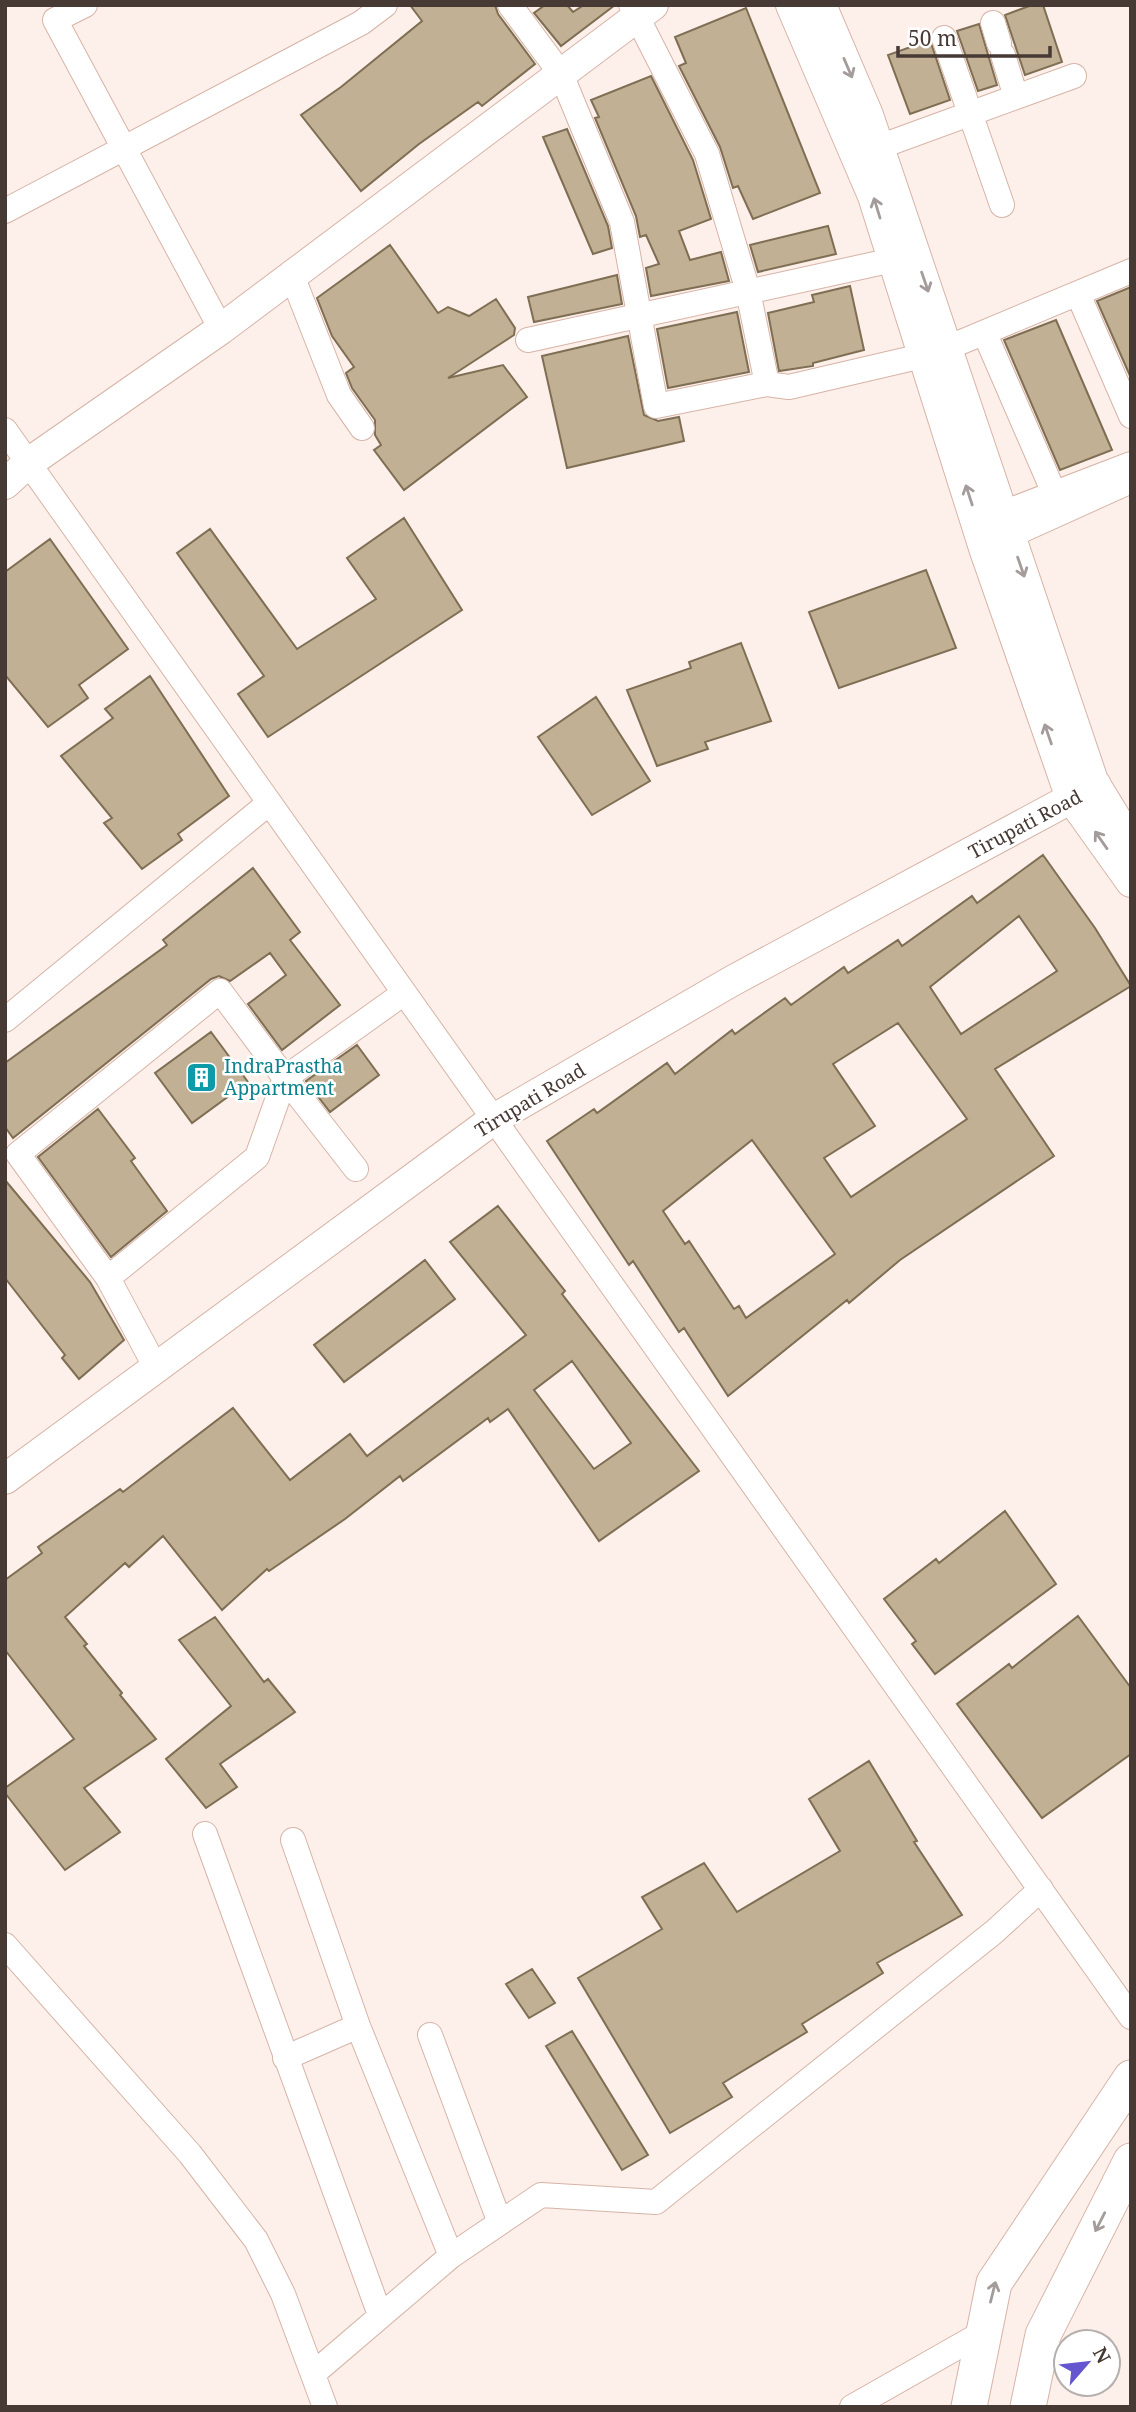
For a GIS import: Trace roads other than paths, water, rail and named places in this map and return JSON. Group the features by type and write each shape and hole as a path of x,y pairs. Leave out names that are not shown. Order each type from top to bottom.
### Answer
{"main road":[{"path":"969,2407 994,2283 1131,2078"},
{"path":"1028,2407 1043,2335 1131,2161"}],"street":[{"path":"85,5 51,13 221,329"},
{"path":"5,211 361,23 385,5"},
{"path":"510,5 561,74 622,222 656,407 767,384 789,387 935,352 985,334 1131,271"},
{"path":"791,5 858,155 893,260 935,352 999,532 1084,792 1131,882"},
{"path":"821,5 878,147 935,352 999,532"},
{"path":"5,484 27,464 221,329 291,273 561,74 641,9 707,154 748,291 767,384"},
{"path":"944,38 1002,205"},
{"path":"998,40 1016,97"},
{"path":"878,147 1074,76"},
{"path":"528,340 893,260"},
{"path":"291,273 339,395 362,428"},
{"path":"1078,294 1131,416"},
{"path":"985,334 1054,493"},
{"path":"5,430 1131,2017"},
{"path":"999,532 1054,493 1131,464"},
{"path":"999,532 1131,481"},
{"path":"1084,792 1131,843"},
{"name":"Tirupati Road","path":"5,1479 494,1119 732,981 1084,792"},
{"path":"5,1020 269,803"},
{"path":"156,1368 107,1278 18,1154 220,991 356,1169"},
{"path":"107,1278 257,1157 285,1078 404,993"},
{"path":"205,1834 380,2315"},
{"path":"293,1840 358,2026 451,2256"},
{"path":"313,2374 451,2256 541,2195 656,2202 995,1932 1041,1889"},
{"path":"5,1945 190,2154 256,2240 283,2294 325,2407"},
{"path":"285,2058 358,2026"},
{"path":"429,2035 500,2223"},
{"path":"852,2407 984,2332"}],"place":[{"name":"IndraPrastha Appartment","path":"201,1077"}]}
